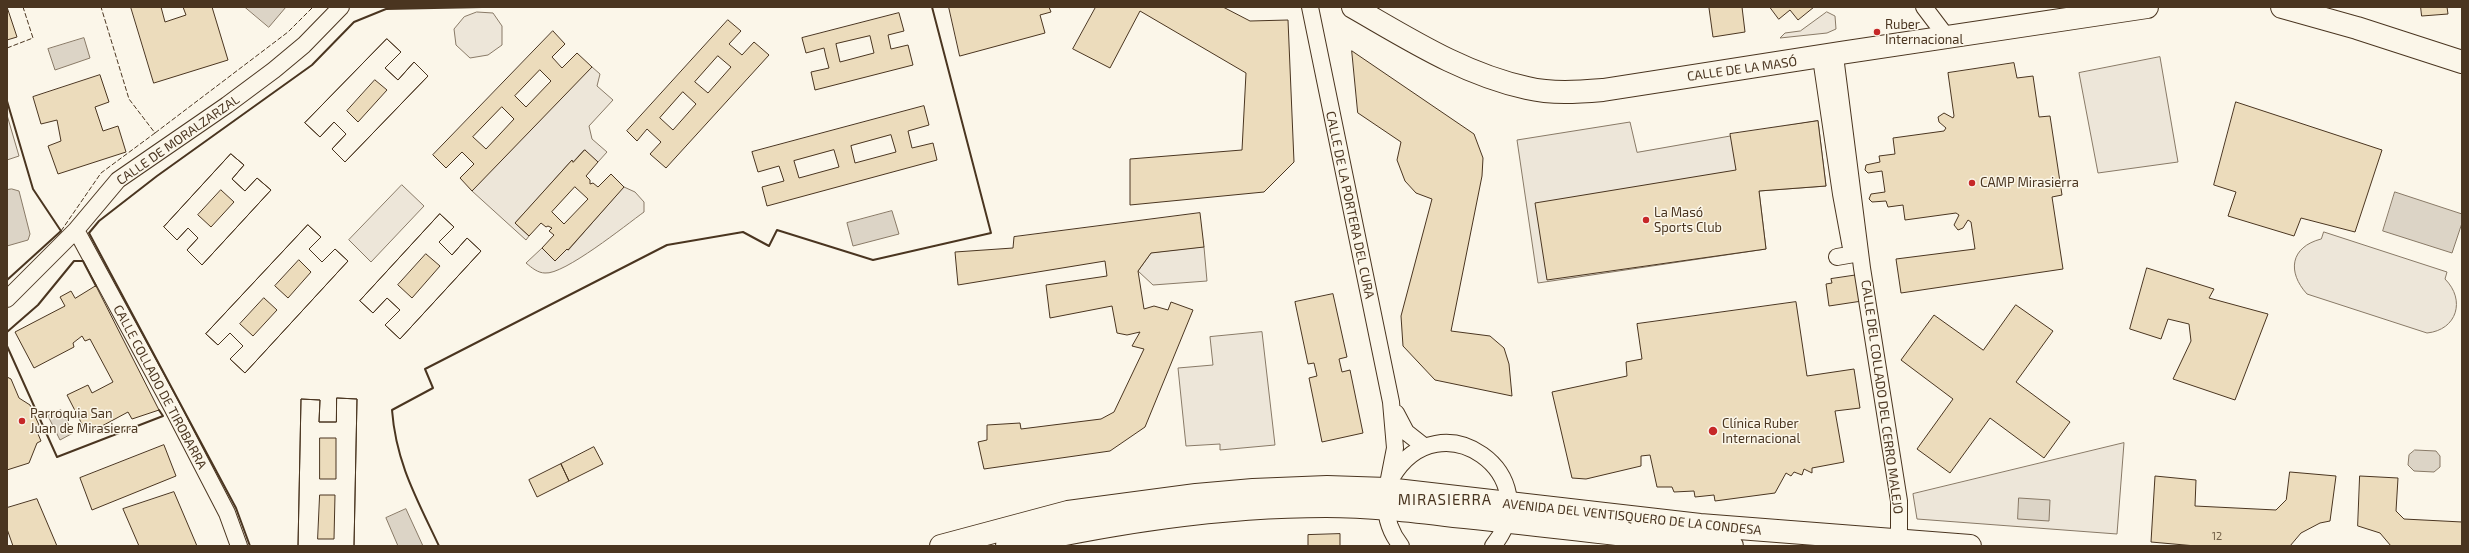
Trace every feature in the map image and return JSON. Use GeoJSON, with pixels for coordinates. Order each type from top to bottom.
{"type":"FeatureCollection","features":[{"type":"Feature","properties":{"kind":"main road","name":"CALLE DE LA MASÓ"},"geometry":{"type":"LineString","coordinates":[[1353,7],[1437,55],[1478,74],[1528,88],[1571,92],[1603,90],[1828,57],[1946,36],[2147,7]]}},
{"type":"Feature","properties":{"kind":"main road"},"geometry":{"type":"LineString","coordinates":[[2282,7],[2357,28],[2462,62]]}},
{"type":"Feature","properties":{"kind":"main road"},"geometry":{"type":"LineString","coordinates":[[2328,7],[2357,28]]}},
{"type":"Feature","properties":{"kind":"main road","name":"AVENIDA DEL VENTISQUERO DE LA CONDESA"},"geometry":{"type":"LineString","coordinates":[[941,546],[1068,512],[1150,500],[1253,490],[1327,487],[1386,499],[1508,512],[1693,538],[1732,546]]}},
{"type":"Feature","properties":{"kind":"main road","name":"AVENIDA DEL VENTISQUERO DE LA CONDESA"},"geometry":{"type":"LineString","coordinates":[[1007,546],[1097,527],[1197,513],[1328,506],[1386,499]]}},
{"type":"Feature","properties":{"kind":"main road","name":"AVENIDA DEL VENTISQUERO DE LA CONDESA"},"geometry":{"type":"LineString","coordinates":[[1693,538],[1970,546]]}},
{"type":"Feature","properties":{"kind":"street","name":"CALLE DE MORALZARZAL"},"geometry":{"type":"LineString","coordinates":[[7,299],[76,230],[118,180],[228,106],[304,45],[342,7]]}},
{"type":"Feature","properties":{"kind":"street","name":"CALLE DE LA PORTERA DEL CURA"},"geometry":{"type":"LineString","coordinates":[[1310,7],[1391,402],[1395,448],[1386,499]]}},
{"type":"Feature","properties":{"kind":"street"},"geometry":{"type":"LineString","coordinates":[[1924,7],[1946,36]]}},
{"type":"Feature","properties":{"kind":"street","name":"CALLE DEL COLLADO DEL CERRO MALEJO"},"geometry":{"type":"LineString","coordinates":[[1828,57],[1856,253],[1899,500],[1899,544]]}},
{"type":"Feature","properties":{"kind":"street","name":"CALLE COLLADO DE TIROBARRA"},"geometry":{"type":"LineString","coordinates":[[76,230],[172,407],[227,513],[239,546]]}},
{"type":"Feature","properties":{"kind":"street"},"geometry":{"type":"LineString","coordinates":[[1837,257],[1856,253]]}},
{"type":"Feature","properties":{"kind":"street","name":"CALLE DE LA PORTERA DEL CURA"},"geometry":{"type":"LineString","coordinates":[[1391,402],[1406,432],[1425,447]]}},
{"type":"Feature","properties":{"kind":"street"},"geometry":{"type":"LineString","coordinates":[[1401,546],[1390,528],[1386,499],[1391,478],[1405,459],[1425,447],[1440,443],[1454,443],[1469,447],[1482,454],[1493,463],[1502,476],[1507,489],[1508,512],[1493,546]]}},
{"type":"Feature","properties":{"kind":"shaded area"},"geometry":{"type":"Polygon","coordinates":[[[245,7],[286,7],[269,27],[245,7]]]}},
{"type":"Feature","properties":{"kind":"shaded area"},"geometry":{"type":"Polygon","coordinates":[[[477,12],[493,13],[502,26],[502,45],[488,55],[470,58],[456,45],[454,29],[464,17],[477,12]]]}},
{"type":"Feature","properties":{"kind":"shaded area"},"geometry":{"type":"Polygon","coordinates":[[[1827,12],[1835,16],[1836,29],[1827,33],[1780,38],[1785,33],[1800,31],[1827,12]]]}},
{"type":"Feature","properties":{"kind":"shaded area"},"geometry":{"type":"Polygon","coordinates":[[[84,38],[90,58],[55,70],[48,49],[84,38]]]}},
{"type":"Feature","properties":{"kind":"shaded area"},"geometry":{"type":"Polygon","coordinates":[[[2160,57],[2178,162],[2098,173],[2079,73],[2160,57]]]}},
{"type":"Feature","properties":{"kind":"shaded area"},"geometry":{"type":"Polygon","coordinates":[[[592,67],[600,74],[597,86],[613,100],[589,126],[592,139],[607,152],[598,162],[584,150],[573,162],[571,161],[515,223],[529,236],[526,240],[472,191],[592,67]]]}},
{"type":"Feature","properties":{"kind":"shaded area"},"geometry":{"type":"Polygon","coordinates":[[[7,115],[19,156],[7,160],[7,115]]]}},
{"type":"Feature","properties":{"kind":"shaded area","name":"La Masó Sports Club"},"geometry":{"type":"Polygon","coordinates":[[[1818,121],[1826,186],[1759,191],[1766,249],[1538,283],[1517,140],[1630,122],[1637,152],[1818,121]]]}},
{"type":"Feature","properties":{"kind":"shaded area"},"geometry":{"type":"Polygon","coordinates":[[[402,185],[424,206],[371,262],[349,240],[402,185]]]}},
{"type":"Feature","properties":{"kind":"shaded area"},"geometry":{"type":"Polygon","coordinates":[[[624,187],[635,192],[644,202],[644,212],[610,238],[566,266],[545,273],[540,272],[526,263],[542,248],[555,261],[567,249],[568,250],[624,187]]]}},
{"type":"Feature","properties":{"kind":"shaded area"},"geometry":{"type":"Polygon","coordinates":[[[12,189],[19,191],[30,234],[28,240],[7,246],[7,190],[12,189]]]}},
{"type":"Feature","properties":{"kind":"shaded area"},"geometry":{"type":"Polygon","coordinates":[[[2395,192],[2462,214],[2462,223],[2452,253],[2383,231],[2395,192]]]}},
{"type":"Feature","properties":{"kind":"shaded area"},"geometry":{"type":"Polygon","coordinates":[[[892,211],[899,234],[853,246],[847,223],[892,211]]]}},
{"type":"Feature","properties":{"kind":"shaded area"},"geometry":{"type":"Polygon","coordinates":[[[2324,232],[2447,272],[2445,279],[2455,296],[2456,305],[2455,313],[2451,320],[2437,331],[2427,333],[2307,294],[2296,277],[2294,269],[2295,261],[2303,248],[2321,239],[2324,232]]]}},
{"type":"Feature","properties":{"kind":"shaded area"},"geometry":{"type":"Polygon","coordinates":[[[1204,247],[1207,281],[1153,285],[1138,271],[1151,253],[1204,247]]]}},
{"type":"Feature","properties":{"kind":"shaded area"},"geometry":{"type":"Polygon","coordinates":[[[1262,332],[1275,445],[1220,450],[1220,444],[1186,446],[1178,368],[1213,365],[1210,337],[1262,332]]]}},
{"type":"Feature","properties":{"kind":"shaded area"},"geometry":{"type":"Polygon","coordinates":[[[61,410],[73,433],[60,440],[48,416],[61,410]]]}},
{"type":"Feature","properties":{"kind":"shaded area"},"geometry":{"type":"Polygon","coordinates":[[[2124,443],[2117,534],[1917,519],[1913,494],[2124,443]]]}},
{"type":"Feature","properties":{"kind":"shaded area"},"geometry":{"type":"Polygon","coordinates":[[[2415,450],[2436,451],[2440,456],[2440,467],[2434,472],[2414,471],[2408,465],[2409,455],[2415,450]]]}},
{"type":"Feature","properties":{"kind":"shaded area"},"geometry":{"type":"Polygon","coordinates":[[[2019,498],[2050,500],[2049,521],[2018,519],[2019,498]]]}},
{"type":"Feature","properties":{"kind":"shaded area"},"geometry":{"type":"Polygon","coordinates":[[[406,509],[423,546],[398,546],[386,518],[406,509]]]}},
{"type":"Feature","properties":{"kind":"building"},"geometry":{"type":"Polygon","coordinates":[[[7,7],[17,37],[7,40],[7,7]]]}},
{"type":"Feature","properties":{"kind":"building"},"geometry":{"type":"Polygon","coordinates":[[[131,7],[161,7],[165,22],[186,15],[183,7],[212,7],[228,60],[154,83],[131,7]]]}},
{"type":"Feature","properties":{"kind":"building"},"geometry":{"type":"Polygon","coordinates":[[[949,7],[1049,7],[1051,12],[1040,15],[1045,33],[960,56],[949,7]]]}},
{"type":"Feature","properties":{"kind":"building"},"geometry":{"type":"Polygon","coordinates":[[[1096,7],[1223,7],[1250,21],[1288,20],[1294,162],[1264,192],[1130,205],[1130,159],[1242,150],[1246,73],[1140,11],[1110,68],[1073,49],[1096,7]]]}},
{"type":"Feature","properties":{"kind":"building"},"geometry":{"type":"Polygon","coordinates":[[[1742,7],[1745,32],[1713,37],[1709,8],[1742,7]]]}},
{"type":"Feature","properties":{"kind":"building"},"geometry":{"type":"Polygon","coordinates":[[[1770,7],[1814,7],[1798,20],[1790,10],[1779,19],[1770,7]]]}},
{"type":"Feature","properties":{"kind":"building"},"geometry":{"type":"Polygon","coordinates":[[[2421,7],[2447,7],[2448,14],[2422,16],[2421,7]]]}},
{"type":"Feature","properties":{"kind":"building"},"geometry":{"type":"Polygon","coordinates":[[[899,13],[904,31],[888,35],[891,49],[908,45],[913,65],[815,90],[811,72],[829,68],[824,48],[806,53],[802,38],[899,13]],[[870,36],[836,44],[840,62],[874,53],[870,36]]]}},
{"type":"Feature","properties":{"kind":"building"},"geometry":{"type":"Polygon","coordinates":[[[728,20],[741,31],[729,44],[742,55],[754,42],[769,55],[666,168],[650,154],[661,142],[647,129],[637,141],[627,131],[728,20]],[[718,56],[695,82],[708,93],[731,67],[718,56]],[[683,92],[660,118],[673,130],[696,104],[683,92]]]}},
{"type":"Feature","properties":{"kind":"building"},"geometry":{"type":"Polygon","coordinates":[[[553,31],[565,44],[552,57],[562,68],[577,53],[592,67],[472,191],[460,178],[474,164],[462,152],[446,168],[433,155],[553,31]],[[540,70],[515,96],[526,107],[551,81],[540,70]],[[502,107],[473,137],[486,149],[514,119],[502,107]]]}},
{"type":"Feature","properties":{"kind":"building"},"geometry":{"type":"Polygon","coordinates":[[[387,39],[401,52],[385,68],[398,80],[414,62],[428,76],[345,162],[332,149],[346,134],[334,122],[320,137],[305,123],[387,39]],[[375,80],[347,111],[358,122],[387,90],[375,80]]]}},
{"type":"Feature","properties":{"kind":"building"},"geometry":{"type":"Polygon","coordinates":[[[387,39],[401,52],[385,68],[398,80],[414,62],[428,76],[345,162],[332,149],[346,134],[334,122],[320,137],[305,123],[387,39]]]}},
{"type":"Feature","properties":{"kind":"building"},"geometry":{"type":"Polygon","coordinates":[[[1352,51],[1474,134],[1483,158],[1482,176],[1451,331],[1490,336],[1504,348],[1509,364],[1512,396],[1435,380],[1403,346],[1401,316],[1432,199],[1416,193],[1405,181],[1397,160],[1401,142],[1358,113],[1352,51]]]}},
{"type":"Feature","properties":{"kind":"building","name":"CAMP Mirasierra"},"geometry":{"type":"Polygon","coordinates":[[[2014,63],[2017,78],[2033,76],[2039,117],[2050,116],[2062,195],[2052,197],[2063,269],[1901,293],[1896,259],[1975,249],[1971,222],[1968,220],[1963,228],[1958,230],[1954,225],[1959,215],[1956,213],[1905,220],[1903,205],[1888,207],[1886,201],[1872,202],[1869,199],[1871,194],[1885,192],[1882,171],[1868,173],[1865,170],[1866,165],[1880,162],[1879,156],[1895,154],[1893,138],[1944,131],[1946,128],[1939,122],[1938,117],[1944,113],[1953,118],[1954,116],[1948,73],[2014,63]]]}},
{"type":"Feature","properties":{"kind":"building"},"geometry":{"type":"Polygon","coordinates":[[[100,75],[109,102],[95,107],[103,131],[118,126],[126,152],[58,174],[48,146],[61,141],[57,120],[41,124],[33,97],[100,75]]]}},
{"type":"Feature","properties":{"kind":"building"},"geometry":{"type":"Polygon","coordinates":[[[2236,102],[2382,150],[2355,232],[2301,218],[2294,236],[2228,216],[2236,192],[2214,185],[2236,102]]]}},
{"type":"Feature","properties":{"kind":"building"},"geometry":{"type":"Polygon","coordinates":[[[924,106],[929,125],[908,131],[912,148],[933,143],[937,160],[767,206],[762,187],[784,181],[779,166],[758,172],[752,152],[924,106]],[[891,135],[851,146],[855,163],[896,152],[891,135]],[[834,150],[794,161],[799,178],[839,167],[834,150]]]}},
{"type":"Feature","properties":{"kind":"building","name":"La Masó Sports Club"},"geometry":{"type":"Polygon","coordinates":[[[1818,121],[1826,186],[1759,191],[1766,249],[1547,280],[1535,203],[1736,170],[1730,134],[1818,121]]]}},
{"type":"Feature","properties":{"kind":"building"},"geometry":{"type":"Polygon","coordinates":[[[585,150],[598,162],[586,176],[590,180],[590,184],[593,183],[598,187],[611,174],[624,187],[568,250],[567,249],[555,261],[542,248],[554,235],[549,231],[552,228],[548,226],[546,227],[541,223],[529,236],[515,223],[572,160],[573,162],[585,150]],[[575,187],[552,212],[564,224],[588,199],[575,187]]]}},
{"type":"Feature","properties":{"kind":"building"},"geometry":{"type":"Polygon","coordinates":[[[231,154],[244,165],[232,179],[245,191],[257,178],[271,190],[202,265],[187,250],[198,238],[188,228],[177,240],[164,227],[231,154]],[[221,190],[198,215],[211,227],[234,202],[221,190]]]}},
{"type":"Feature","properties":{"kind":"building"},"geometry":{"type":"Polygon","coordinates":[[[231,154],[244,165],[232,179],[245,191],[257,178],[271,190],[202,265],[187,250],[198,238],[188,228],[177,240],[164,227],[231,154]]]}},
{"type":"Feature","properties":{"kind":"building"},"geometry":{"type":"Polygon","coordinates":[[[1200,213],[1204,247],[1151,253],[1138,271],[1144,309],[1154,306],[1168,310],[1171,302],[1193,310],[1145,427],[1110,451],[984,469],[978,442],[987,440],[987,425],[1020,423],[1021,429],[1101,419],[1114,412],[1144,349],[1132,346],[1140,332],[1127,335],[1117,333],[1112,306],[1050,318],[1046,285],[1107,276],[1105,261],[958,285],[955,252],[1013,248],[1014,237],[1200,213]]]}},
{"type":"Feature","properties":{"kind":"building"},"geometry":{"type":"Polygon","coordinates":[[[440,214],[454,227],[439,242],[452,255],[467,238],[481,251],[400,339],[385,325],[400,310],[387,298],[373,313],[360,301],[440,214]],[[426,254],[398,285],[412,298],[440,266],[426,254]]]}},
{"type":"Feature","properties":{"kind":"building"},"geometry":{"type":"Polygon","coordinates":[[[440,214],[454,227],[439,242],[452,255],[467,238],[481,251],[400,339],[385,325],[400,310],[387,298],[373,313],[360,301],[440,214]]]}},
{"type":"Feature","properties":{"kind":"building"},"geometry":{"type":"Polygon","coordinates":[[[308,225],[321,237],[309,249],[322,262],[335,249],[348,261],[245,373],[230,359],[243,346],[230,333],[218,345],[206,334],[308,225]],[[299,260],[275,286],[288,298],[311,272],[299,260]],[[264,298],[240,324],[253,336],[277,310],[264,298]]]}},
{"type":"Feature","properties":{"kind":"building"},"geometry":{"type":"Polygon","coordinates":[[[308,225],[321,237],[309,249],[322,262],[335,249],[348,261],[245,373],[230,359],[243,346],[230,333],[218,345],[206,334],[308,225]]]}},
{"type":"Feature","properties":{"kind":"building"},"geometry":{"type":"Polygon","coordinates":[[[2147,268],[2214,289],[2209,298],[2268,314],[2235,400],[2173,379],[2191,341],[2189,324],[2168,319],[2161,339],[2130,329],[2147,268]]]}},
{"type":"Feature","properties":{"kind":"building"},"geometry":{"type":"Polygon","coordinates":[[[1858,275],[1862,301],[1829,306],[1826,284],[1832,283],[1831,279],[1858,275]]]}},
{"type":"Feature","properties":{"kind":"building"},"geometry":{"type":"Polygon","coordinates":[[[96,286],[159,410],[132,419],[128,412],[87,434],[67,395],[88,385],[92,393],[113,382],[90,339],[85,341],[82,336],[73,343],[74,347],[34,368],[15,332],[65,306],[60,297],[71,291],[75,298],[96,286]]]}},
{"type":"Feature","properties":{"kind":"building"},"geometry":{"type":"Polygon","coordinates":[[[1333,294],[1347,357],[1339,359],[1342,372],[1350,370],[1363,433],[1322,442],[1309,378],[1317,376],[1314,363],[1308,364],[1295,302],[1333,294]]]}},
{"type":"Feature","properties":{"kind":"building"},"geometry":{"type":"Polygon","coordinates":[[[1796,302],[1807,376],[1854,369],[1860,408],[1835,411],[1844,462],[1812,468],[1812,473],[1804,469],[1802,475],[1794,472],[1791,476],[1786,473],[1775,493],[1715,501],[1714,495],[1695,497],[1694,491],[1674,492],[1672,487],[1657,487],[1650,455],[1641,456],[1641,466],[1586,479],[1572,478],[1552,392],[1627,376],[1626,362],[1642,359],[1637,324],[1796,302]]]}},
{"type":"Feature","properties":{"kind":"building"},"geometry":{"type":"Polygon","coordinates":[[[2016,305],[2053,331],[2016,382],[2070,422],[2044,458],[1990,418],[1950,473],[1917,449],[1953,399],[1901,360],[1934,315],[1983,350],[2016,305]]]}},
{"type":"Feature","properties":{"kind":"building","name":"Parroquia San Juan de Mirasierra"},"geometry":{"type":"Polygon","coordinates":[[[7,377],[11,379],[19,398],[30,405],[39,425],[35,427],[41,441],[37,443],[29,463],[7,470],[7,377]]]}},
{"type":"Feature","properties":{"kind":"building"},"geometry":{"type":"Polygon","coordinates":[[[337,398],[357,399],[354,546],[298,546],[301,399],[320,400],[319,422],[336,422],[337,398]],[[320,438],[320,479],[336,479],[336,438],[320,438]],[[320,495],[318,539],[334,539],[335,495],[320,495]]]}},
{"type":"Feature","properties":{"kind":"building"},"geometry":{"type":"Polygon","coordinates":[[[337,398],[357,399],[354,546],[298,546],[301,399],[320,400],[319,422],[336,422],[337,398]]]}},
{"type":"Feature","properties":{"kind":"building"},"geometry":{"type":"Polygon","coordinates":[[[164,445],[176,476],[92,510],[80,478],[164,445]]]}},
{"type":"Feature","properties":{"kind":"building"},"geometry":{"type":"Polygon","coordinates":[[[594,447],[603,464],[569,481],[561,464],[594,447]]]}},
{"type":"Feature","properties":{"kind":"building"},"geometry":{"type":"Polygon","coordinates":[[[561,464],[569,481],[537,497],[529,480],[561,464]]]}},
{"type":"Feature","properties":{"kind":"building"},"geometry":{"type":"Polygon","coordinates":[[[2290,472],[2336,476],[2330,521],[2320,523],[2301,533],[2290,546],[2196,546],[2151,542],[2155,476],[2196,480],[2195,506],[2276,510],[2286,500],[2290,472]]]}},
{"type":"Feature","properties":{"kind":"building"},"geometry":{"type":"Polygon","coordinates":[[[2360,476],[2398,478],[2396,511],[2404,519],[2462,522],[2462,546],[2391,546],[2380,533],[2358,526],[2360,476]]]}},
{"type":"Feature","properties":{"kind":"building"},"geometry":{"type":"Polygon","coordinates":[[[174,492],[197,546],[139,546],[123,509],[174,492]]]}},
{"type":"Feature","properties":{"kind":"building"},"geometry":{"type":"Polygon","coordinates":[[[37,499],[57,546],[13,546],[7,529],[7,508],[37,499]]]}},
{"type":"Feature","properties":{"kind":"building"},"geometry":{"type":"Polygon","coordinates":[[[1340,534],[1340,546],[1308,546],[1308,535],[1340,534]]]}},
{"type":"Feature","properties":{"kind":"fence"},"geometry":{"type":"LineString","coordinates":[[7,48],[33,38],[23,7]]}},
{"type":"Feature","properties":{"kind":"fence"},"geometry":{"type":"LineString","coordinates":[[61,231],[101,173],[155,133],[129,99],[101,7]]}},
{"type":"Feature","properties":{"kind":"fence"},"geometry":{"type":"LineString","coordinates":[[155,133],[288,32],[313,7]]}},
{"type":"Feature","properties":{"kind":"wall"},"geometry":{"type":"LineString","coordinates":[[250,546],[236,508],[89,233],[99,221],[157,176],[312,65],[354,22],[386,9],[482,7]]}},
{"type":"Feature","properties":{"kind":"wall"},"geometry":{"type":"LineString","coordinates":[[439,546],[403,464],[394,429],[392,410],[433,388],[425,369],[667,245],[743,232],[769,246],[777,230],[873,260],[991,233],[932,7]]}},
{"type":"Feature","properties":{"kind":"wall"},"geometry":{"type":"LineString","coordinates":[[7,101],[33,189],[61,231],[7,280]]}},
{"type":"Feature","properties":{"kind":"wall"},"geometry":{"type":"LineString","coordinates":[[7,332],[38,305],[74,261],[83,261],[96,286]]}},
{"type":"Feature","properties":{"kind":"wall"},"geometry":{"type":"LineString","coordinates":[[7,346],[57,457],[163,416],[159,410]]}},
{"type":"Feature","properties":{"kind":"place","name":"Ruber Internacional"},"geometry":{"type":"Point","coordinates":[1877,32]}},
{"type":"Feature","properties":{"kind":"place","name":"CAMP Mirasierra"},"geometry":{"type":"Point","coordinates":[1972,183]}},
{"type":"Feature","properties":{"kind":"place","name":"La Masó Sports Club"},"geometry":{"type":"Point","coordinates":[1646,220]}},
{"type":"Feature","properties":{"kind":"place","name":"Parroquia San Juan de Mirasierra"},"geometry":{"type":"Point","coordinates":[22,421]}},
{"type":"Feature","properties":{"kind":"place","name":"Clínica Ruber Internacional"},"geometry":{"type":"Point","coordinates":[1713,431]}},
{"type":"Feature","properties":{"kind":"district","name":"MIRASIERRA"},"geometry":{"type":"Point","coordinates":[1445,500]}}]}
